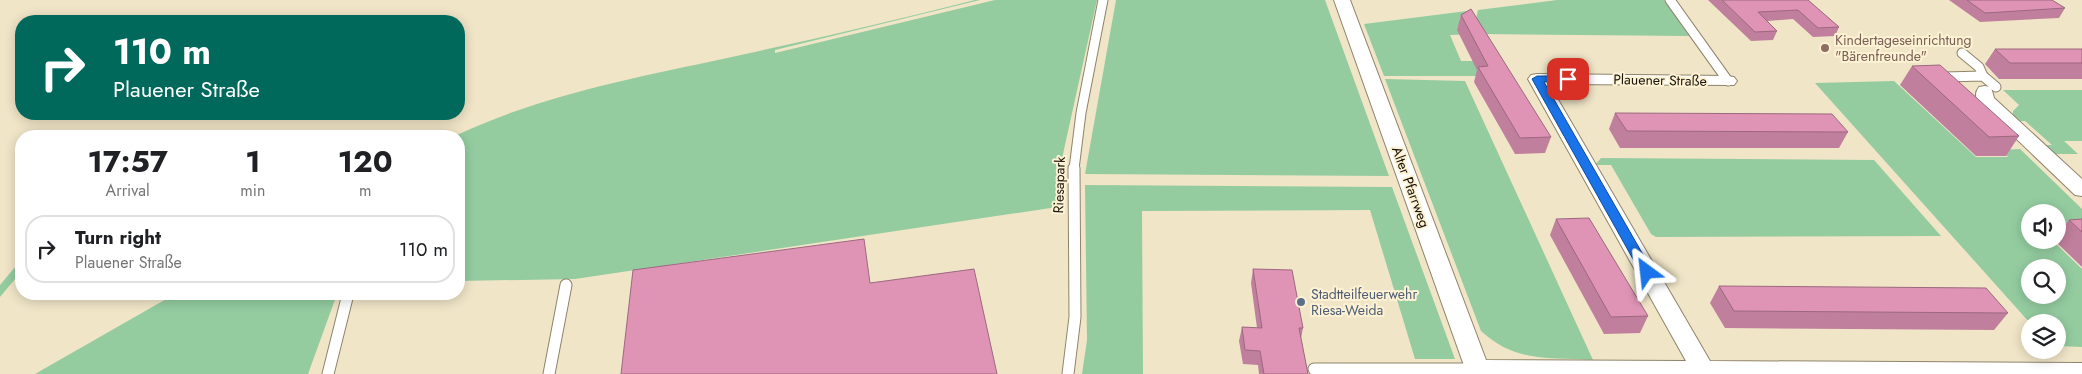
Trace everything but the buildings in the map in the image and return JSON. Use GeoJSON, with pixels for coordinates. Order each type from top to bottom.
{"type":"FeatureCollection","features":[{"type":"Feature","properties":{"kind":"street","name":"Alter Pfarrweg"},"geometry":{"type":"LineString","coordinates":[[1342,0],[1478,372]]}},
{"type":"Feature","properties":{"kind":"street","name":"Plauener Straße"},"geometry":{"type":"LineString","coordinates":[[1703,370],[1537,79],[1728,82]]}},
{"type":"Feature","properties":{"kind":"street"},"geometry":{"type":"LineString","coordinates":[[1988,84],[1985,99],[2082,190]]}},
{"type":"Feature","properties":{"kind":"street"},"geometry":{"type":"LineString","coordinates":[[1478,372],[1703,370],[2082,372]]}},
{"type":"Feature","properties":{"kind":"lane","name":"Riesapark"},"geometry":{"type":"LineString","coordinates":[[1068,374],[1075,317],[1074,163],[1081,113],[1103,0]]}},
{"type":"Feature","properties":{"kind":"lane"},"geometry":{"type":"LineString","coordinates":[[1670,0],[1728,82]]}},
{"type":"Feature","properties":{"kind":"lane"},"geometry":{"type":"LineString","coordinates":[[1962,53],[1979,67],[1988,84]]}},
{"type":"Feature","properties":{"kind":"lane"},"geometry":{"type":"LineString","coordinates":[[1945,77],[1988,84]]}},
{"type":"Feature","properties":{"kind":"lane"},"geometry":{"type":"LineString","coordinates":[[549,374],[566,286]]}},
{"type":"Feature","properties":{"kind":"lane"},"geometry":{"type":"LineString","coordinates":[[328,374],[347,300]]}},
{"type":"Feature","properties":{"kind":"lane"},"geometry":{"type":"LineString","coordinates":[[1314,369],[1478,372]]}},
{"type":"Feature","properties":{"kind":"green space"},"geometry":{"type":"Polygon","coordinates":[[[980,0],[775,50],[775,53],[995,0],[1097,0],[1063,154],[1064,206],[575,279],[465,281],[465,132],[521,109],[589,89],[980,0]]]}},
{"type":"Feature","properties":{"kind":"green space"},"geometry":{"type":"Polygon","coordinates":[[[1116,0],[1325,0],[1389,176],[1085,174],[1116,0]]]}},
{"type":"Feature","properties":{"kind":"green space"},"geometry":{"type":"Polygon","coordinates":[[[1557,0],[1664,0],[1689,36],[1483,34],[1476,19],[1478,10],[1557,0]]]}},
{"type":"Feature","properties":{"kind":"green space"},"geometry":{"type":"Polygon","coordinates":[[[1467,11],[1479,34],[1450,35],[1461,61],[1479,61],[1486,76],[1384,76],[1364,24],[1467,11]]]}},
{"type":"Feature","properties":{"kind":"green space"},"geometry":{"type":"Polygon","coordinates":[[[1385,79],[1465,81],[1593,360],[1547,358],[1520,353],[1507,349],[1481,331],[1385,79]]]}},
{"type":"Feature","properties":{"kind":"green space"},"geometry":{"type":"Polygon","coordinates":[[[1894,81],[1976,157],[2008,157],[2001,150],[2020,149],[2082,209],[2082,237],[2066,237],[2066,204],[2021,204],[2021,249],[2061,249],[2082,269],[2082,347],[2066,346],[2066,314],[2022,314],[1815,83],[1894,81]]]}},
{"type":"Feature","properties":{"kind":"green space"},"geometry":{"type":"Polygon","coordinates":[[[2003,90],[2082,90],[2082,141],[2064,141],[2078,154],[2054,154],[2039,145],[2052,145],[2025,121],[2012,121],[2013,111],[2019,105],[2003,90]]]}},
{"type":"Feature","properties":{"kind":"green space"},"geometry":{"type":"Polygon","coordinates":[[[1601,158],[1874,160],[1941,236],[1656,237],[1651,234],[1611,165],[1595,165],[1601,158]]]}},
{"type":"Feature","properties":{"kind":"green space"},"geometry":{"type":"Polygon","coordinates":[[[1085,185],[1392,187],[1455,359],[1415,359],[1370,210],[1142,211],[1143,374],[1082,374],[1087,340],[1085,185]]]}},
{"type":"Feature","properties":{"kind":"green space"},"geometry":{"type":"Polygon","coordinates":[[[15,267],[15,279],[0,297],[0,285],[15,267]]]}},
{"type":"Feature","properties":{"kind":"green space"},"geometry":{"type":"Polygon","coordinates":[[[164,300],[335,300],[308,374],[35,374],[164,300]]]}},
{"type":"Feature","properties":{"kind":"place","name":"Kindertageseinrichtung \"Bärenfreunde\""},"geometry":{"type":"Point","coordinates":[1825,48]}},
{"type":"Feature","properties":{"kind":"place","name":"Stadtteilfeuerwehr Riesa-Weida"},"geometry":{"type":"Point","coordinates":[1301,302]}},
{"type":"Feature","properties":{"kind":"route"},"geometry":{"type":"LineString","coordinates":[[1568,79],[1537,79],[1647,272]]}}]}
